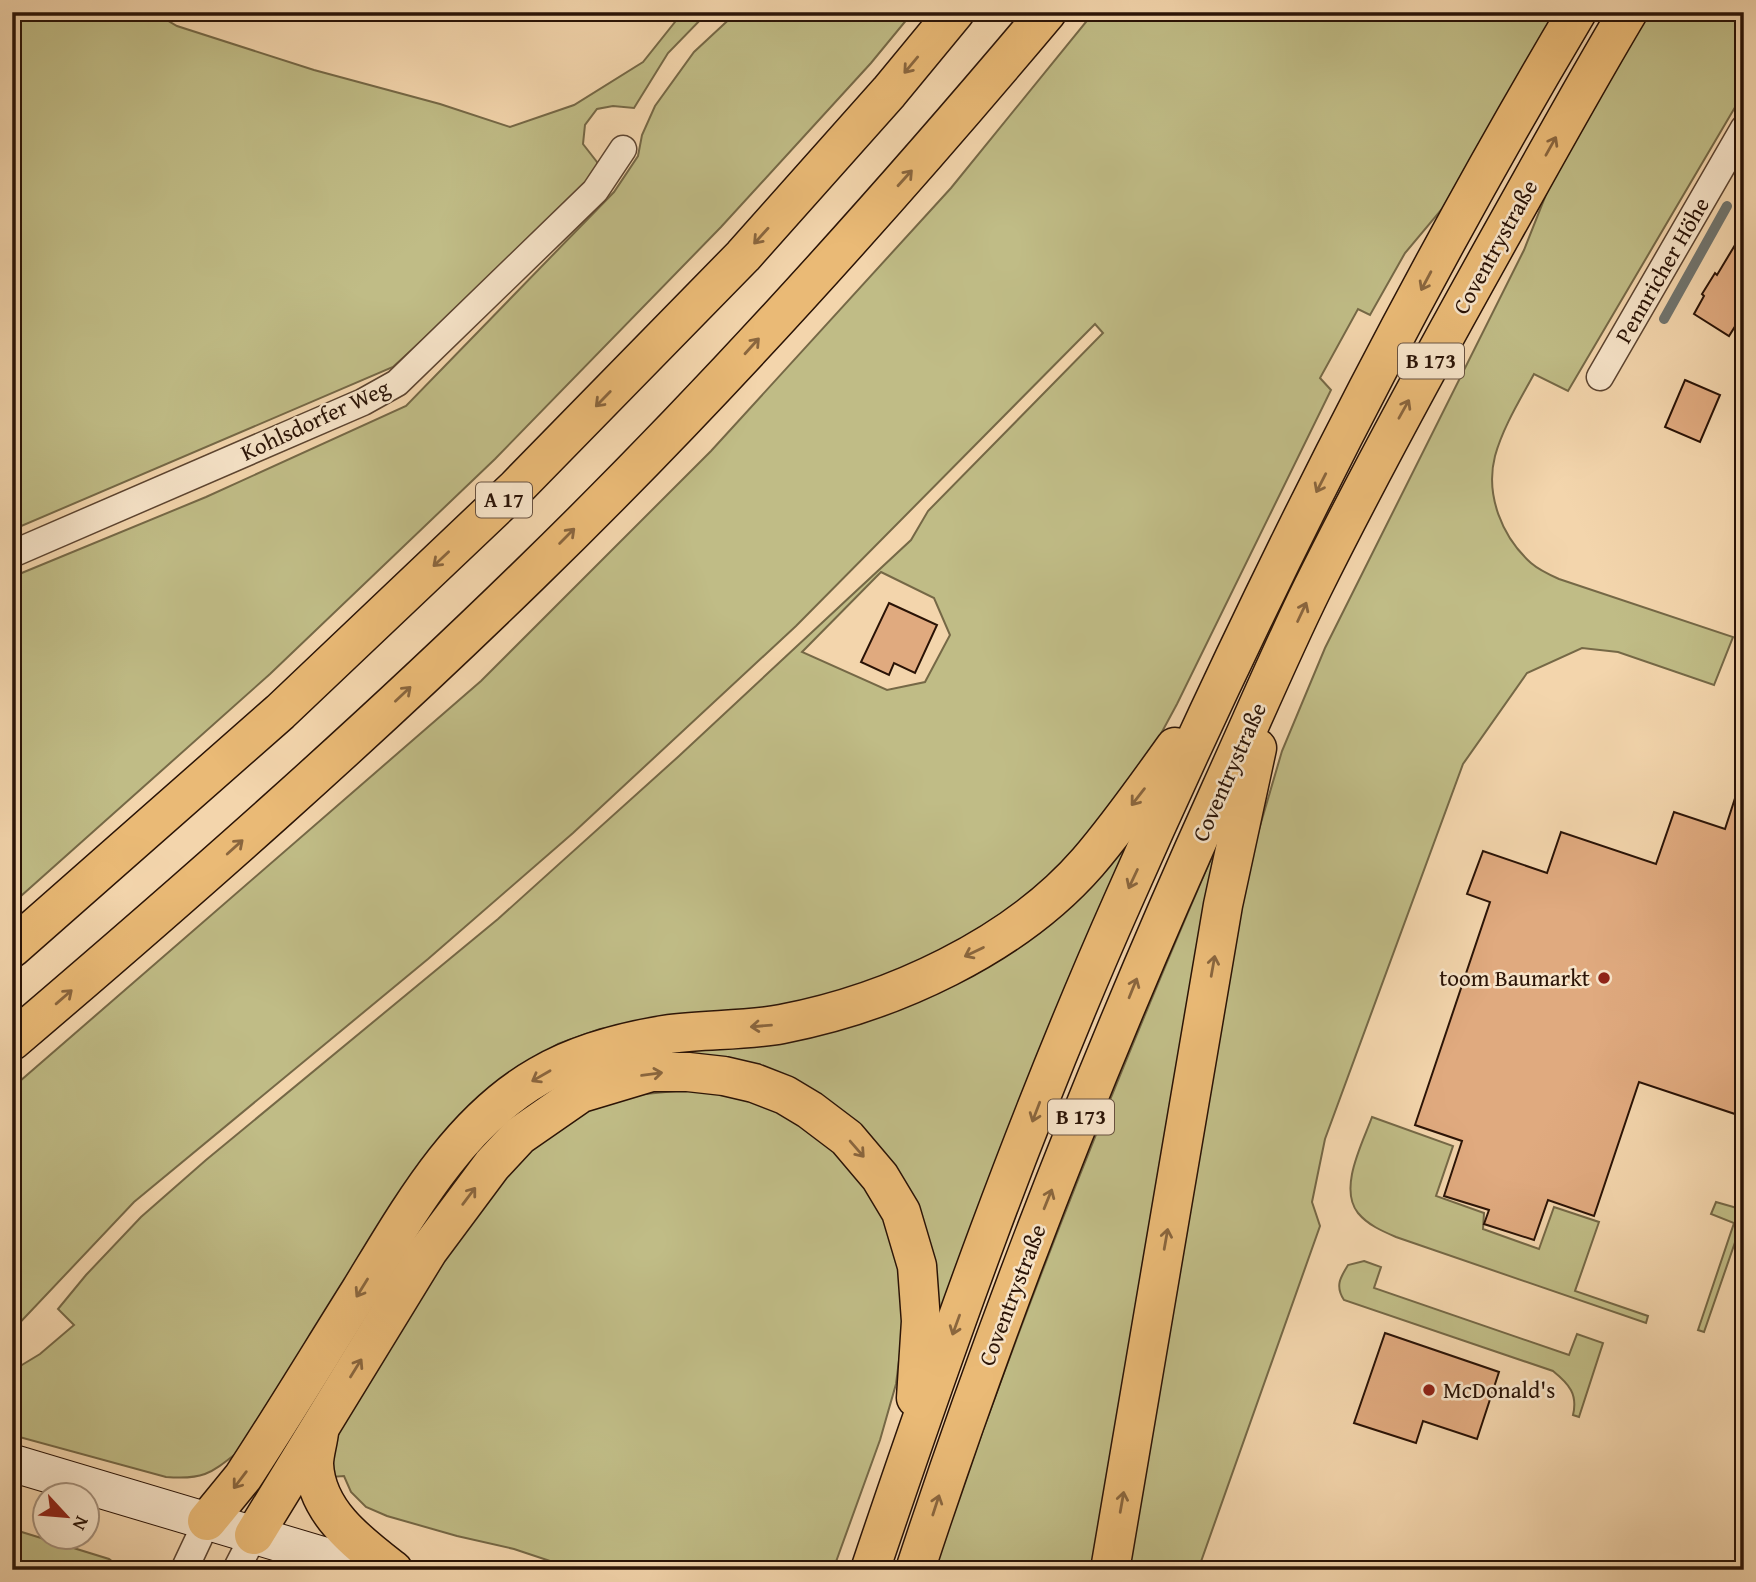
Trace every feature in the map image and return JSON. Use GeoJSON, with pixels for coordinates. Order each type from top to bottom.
{"type":"FeatureCollection","features":[{"type":"Feature","properties":{"kind":"highway","name":"A 17"},"geometry":{"type":"LineString","coordinates":[[12,948],[280,712],[516,488],[743,256],[955,12]]}},
{"type":"Feature","properties":{"kind":"highway"},"geometry":{"type":"LineString","coordinates":[[12,1041],[176,901],[530,574],[706,396],[926,155],[1047,12]]}},
{"type":"Feature","properties":{"kind":"highway","name":"B 173"},"geometry":{"type":"LineString","coordinates":[[870,1570],[990,1228],[1122,904],[1223,684],[1361,402],[1458,221],[1577,12]]}},
{"type":"Feature","properties":{"kind":"highway","name":"Coventrystraße"},"geometry":{"type":"LineString","coordinates":[[915,1570],[957,1441],[1079,1121],[1160,923],[1311,590],[1399,418],[1628,12]]}},
{"type":"Feature","properties":{"kind":"highway"},"geometry":{"type":"LineString","coordinates":[[1110,1570],[1223,905],[1273,674]]}},
{"type":"Feature","properties":{"kind":"highway"},"geometry":{"type":"LineString","coordinates":[[206,1521],[243,1477],[433,1178],[490,1112],[537,1076],[607,1047],[670,1034],[781,1024],[836,1011],[871,1001],[990,944],[1056,894],[1088,862],[1223,684]]}},
{"type":"Feature","properties":{"kind":"highway"},"geometry":{"type":"LineString","coordinates":[[254,1535],[428,1251],[492,1165],[519,1136],[581,1093],[651,1072],[724,1076],[754,1083],[785,1095],[847,1138],[880,1177],[901,1212],[917,1266],[921,1321],[913,1442]]}},
{"type":"Feature","properties":{"kind":"highway"},"geometry":{"type":"LineString","coordinates":[[320,1426],[314,1464],[324,1503],[339,1522],[393,1570]]}},
{"type":"Feature","properties":{"kind":"street","name":"Pennricher Höhe"},"geometry":{"type":"LineString","coordinates":[[1601,377],[1744,128]]}},
{"type":"Feature","properties":{"kind":"street","name":"Kohlsdorfer Weg"},"geometry":{"type":"LineString","coordinates":[[12,554],[363,402],[397,383],[595,191],[623,149]]}},
{"type":"Feature","properties":{"kind":"street"},"geometry":{"type":"LineString","coordinates":[[12,1462],[371,1570]]}},
{"type":"Feature","properties":{"kind":"street"},"geometry":{"type":"LineString","coordinates":[[184,1570],[206,1521]]}},
{"type":"Feature","properties":{"kind":"street"},"geometry":{"type":"LineString","coordinates":[[236,1570],[254,1535]]}},
{"type":"Feature","properties":{"kind":"shaded area"},"geometry":{"type":"Polygon","coordinates":[[[12,12],[153,12],[177,26],[314,70],[440,104],[510,127],[574,105],[643,62],[683,12],[708,12],[668,53],[634,108],[613,106],[597,109],[585,125],[583,144],[597,162],[597,180],[393,367],[12,530],[12,12]]]}},
{"type":"Feature","properties":{"kind":"shaded area"},"geometry":{"type":"Polygon","coordinates":[[[737,12],[913,12],[871,63],[721,227],[495,459],[270,674],[12,904],[12,577],[206,497],[406,406],[614,192],[638,156],[642,135],[655,106],[694,52],[737,12]]]}},
{"type":"Feature","properties":{"kind":"shaded area"},"geometry":{"type":"Polygon","coordinates":[[[1094,12],[1555,12],[1447,203],[1405,253],[1370,315],[1358,309],[1320,378],[1331,390],[1177,704],[1136,780],[1046,888],[921,967],[774,1012],[668,1019],[600,1029],[558,1044],[527,1065],[238,1452],[213,1470],[198,1476],[166,1477],[12,1435],[12,1371],[40,1354],[74,1325],[58,1309],[141,1217],[206,1160],[498,919],[679,756],[911,540],[928,511],[1103,333],[1095,324],[796,626],[573,833],[428,959],[134,1202],[12,1331],[12,1088],[481,681],[711,451],[951,188],[1094,12]],[[881,572],[802,652],[887,690],[925,682],[950,635],[934,598],[881,572]]]}},
{"type":"Feature","properties":{"kind":"shaded area"},"geometry":{"type":"Polygon","coordinates":[[[1648,12],[1744,12],[1744,92],[1568,391],[1534,374],[1498,445],[1492,471],[1492,486],[1504,528],[1521,553],[1537,568],[1559,579],[1733,637],[1714,685],[1618,652],[1582,648],[1527,673],[1463,764],[1325,1139],[1312,1202],[1320,1226],[1198,1570],[1125,1570],[1243,884],[1282,751],[1325,648],[1524,250],[1555,172],[1648,12]]]}},
{"type":"Feature","properties":{"kind":"shaded area"},"geometry":{"type":"Polygon","coordinates":[[[1237,798],[1094,1570],[934,1570],[1040,1277],[1156,989],[1237,798]]]}},
{"type":"Feature","properties":{"kind":"shaded area"},"geometry":{"type":"Polygon","coordinates":[[[1125,837],[1132,842],[939,1323],[925,1260],[792,1087],[576,1085],[282,1464],[274,1459],[453,1176],[505,1120],[607,1059],[862,1017],[1125,837]]]}},
{"type":"Feature","properties":{"kind":"shaded area"},"geometry":{"type":"Polygon","coordinates":[[[686,1090],[718,1091],[776,1109],[838,1151],[885,1216],[898,1261],[903,1299],[902,1337],[896,1384],[880,1440],[833,1570],[577,1570],[514,1549],[387,1516],[366,1507],[351,1492],[344,1476],[331,1477],[337,1425],[502,1173],[586,1109],[625,1096],[686,1090]]]}},
{"type":"Feature","properties":{"kind":"shaded area"},"geometry":{"type":"Polygon","coordinates":[[[1372,1117],[1453,1146],[1436,1196],[1484,1213],[1483,1229],[1539,1249],[1554,1207],[1599,1222],[1575,1291],[1648,1316],[1646,1323],[1396,1237],[1366,1221],[1352,1203],[1350,1191],[1354,1165],[1372,1117]]]}},
{"type":"Feature","properties":{"kind":"shaded area"},"geometry":{"type":"Polygon","coordinates":[[[1716,1202],[1744,1210],[1744,1226],[1741,1225],[1704,1332],[1698,1330],[1734,1223],[1711,1214],[1716,1202]]]}},
{"type":"Feature","properties":{"kind":"shaded area"},"geometry":{"type":"Polygon","coordinates":[[[1364,1261],[1381,1267],[1374,1288],[1569,1355],[1577,1334],[1603,1343],[1579,1417],[1573,1415],[1574,1401],[1571,1390],[1553,1371],[1344,1300],[1339,1286],[1343,1274],[1348,1265],[1364,1261]]]}},
{"type":"Feature","properties":{"kind":"shaded area"},"geometry":{"type":"Polygon","coordinates":[[[12,1529],[32,1535],[32,1550],[80,1550],[109,1559],[123,1570],[12,1570],[12,1529]]]}},
{"type":"Feature","properties":{"kind":"building"},"geometry":{"type":"Polygon","coordinates":[[[1744,230],[1744,312],[1729,336],[1694,314],[1704,296],[1702,294],[1715,273],[1717,275],[1744,230]]]}},
{"type":"Feature","properties":{"kind":"building"},"geometry":{"type":"Polygon","coordinates":[[[1685,380],[1720,395],[1700,442],[1665,427],[1685,380]]]}},
{"type":"Feature","properties":{"kind":"building"},"geometry":{"type":"Polygon","coordinates":[[[889,603],[937,625],[915,673],[894,663],[889,675],[861,662],[889,603]]]}},
{"type":"Feature","properties":{"kind":"building","name":"toom Baumarkt"},"geometry":{"type":"Polygon","coordinates":[[[1739,786],[1744,787],[1744,1117],[1639,1082],[1594,1216],[1548,1200],[1534,1240],[1484,1224],[1489,1210],[1444,1196],[1462,1141],[1415,1125],[1490,902],[1467,894],[1483,851],[1547,873],[1561,832],[1656,864],[1674,812],[1725,829],[1739,786]]]}},
{"type":"Feature","properties":{"kind":"building","name":"McDonald's"},"geometry":{"type":"Polygon","coordinates":[[[1385,1333],[1499,1372],[1477,1439],[1423,1421],[1416,1443],[1354,1423],[1385,1333]]]}},
{"type":"Feature","properties":{"kind":"waterway"},"geometry":{"type":"LineString","coordinates":[[1664,319],[1727,206]]}},
{"type":"Feature","properties":{"kind":"place","name":"toom Baumarkt"},"geometry":{"type":"Point","coordinates":[1604,978]}},
{"type":"Feature","properties":{"kind":"place","name":"McDonald's"},"geometry":{"type":"Point","coordinates":[1429,1390]}}]}
